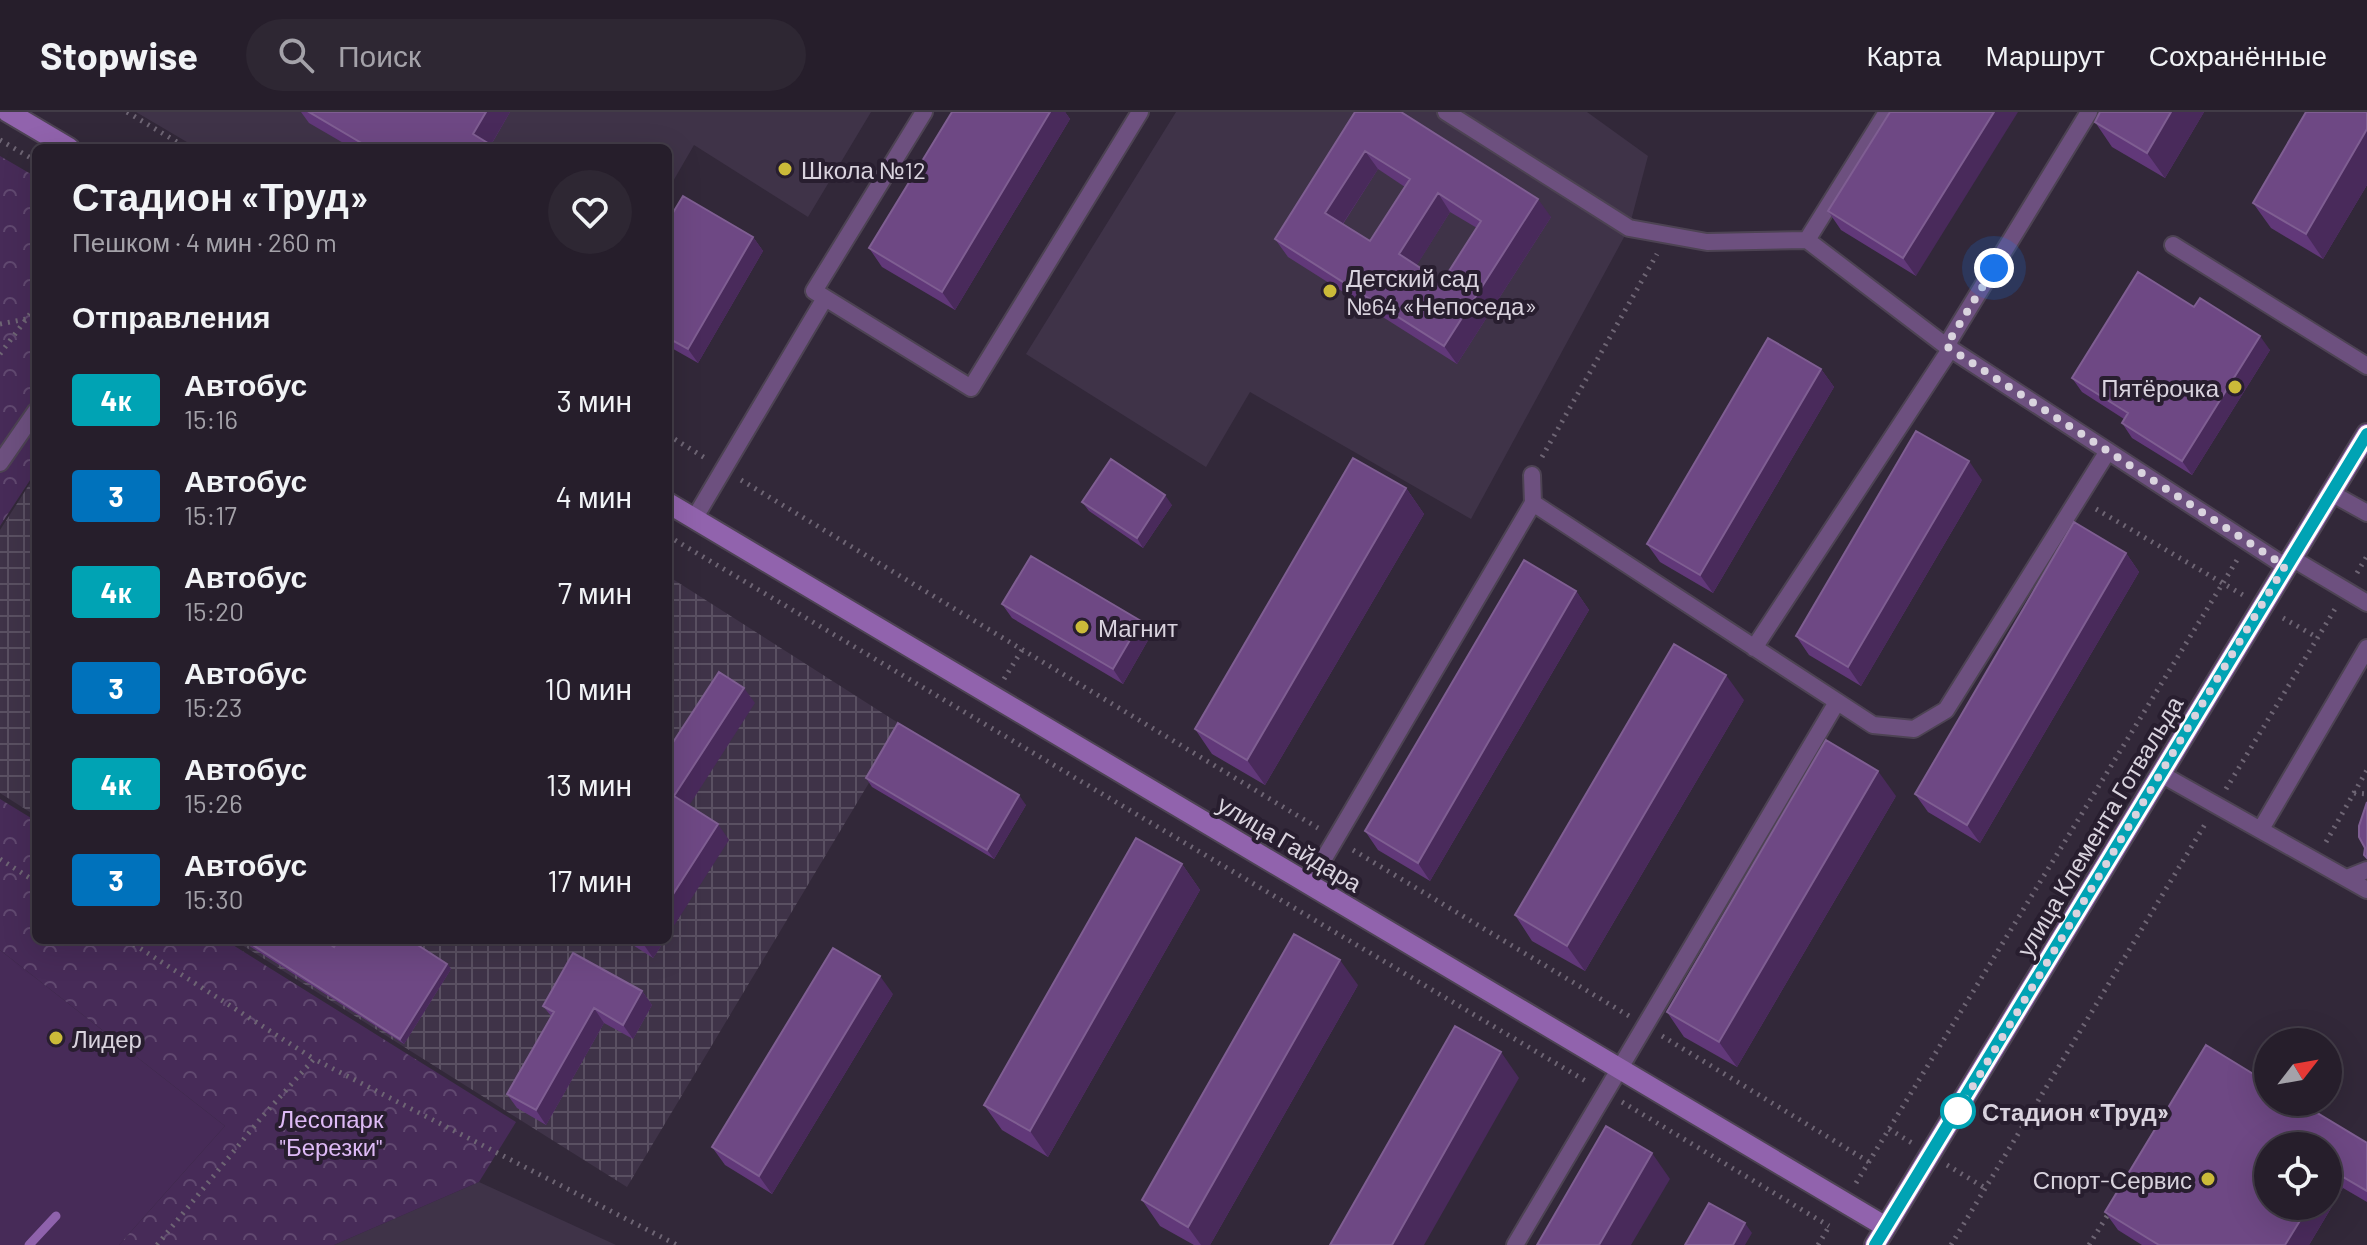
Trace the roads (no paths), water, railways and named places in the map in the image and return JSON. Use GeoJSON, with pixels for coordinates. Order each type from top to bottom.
{"type":"FeatureCollection","features":[{"type":"Feature","properties":{"kind":"street"},"geometry":{"type":"LineString","coordinates":[[8,112],[62,144]]}},
{"type":"Feature","properties":{"kind":"street","name":"улица Клемента Готвальда"},"geometry":{"type":"LineString","coordinates":[[1880,1236],[2367,434]]}},
{"type":"Feature","properties":{"kind":"street","name":"улица Гайдара"},"geometry":{"type":"LineString","coordinates":[[672,505],[1844,1202],[1880,1236]]}},
{"type":"Feature","properties":{"kind":"lane"},"geometry":{"type":"LineString","coordinates":[[924,112],[814,291],[971,388],[1140,112]]}},
{"type":"Feature","properties":{"kind":"lane"},"geometry":{"type":"LineString","coordinates":[[1446,112],[1629,228],[1707,242],[1807,240],[1948,347],[2248,542],[2367,603]]}},
{"type":"Feature","properties":{"kind":"lane"},"geometry":{"type":"LineString","coordinates":[[1807,240],[1887,112]]}},
{"type":"Feature","properties":{"kind":"lane"},"geometry":{"type":"LineString","coordinates":[[1754,648],[1948,347],[2089,112]]}},
{"type":"Feature","properties":{"kind":"lane"},"geometry":{"type":"LineString","coordinates":[[2173,245],[2367,366]]}},
{"type":"Feature","properties":{"kind":"lane"},"geometry":{"type":"LineString","coordinates":[[694,519],[825,298]]}},
{"type":"Feature","properties":{"kind":"lane"},"geometry":{"type":"LineString","coordinates":[[0,463],[32,417]]}},
{"type":"Feature","properties":{"kind":"lane"},"geometry":{"type":"LineString","coordinates":[[1533,503],[1873,725],[1914,729],[1946,710],[2108,451]]}},
{"type":"Feature","properties":{"kind":"lane"},"geometry":{"type":"LineString","coordinates":[[1309,884],[1533,503],[1532,475]]}},
{"type":"Feature","properties":{"kind":"lane"},"geometry":{"type":"LineString","coordinates":[[2331,493],[2367,513]]}},
{"type":"Feature","properties":{"kind":"lane"},"geometry":{"type":"LineString","coordinates":[[2261,829],[2367,648]]}},
{"type":"Feature","properties":{"kind":"lane"},"geometry":{"type":"LineString","coordinates":[[1515,1245],[1837,702]]}},
{"type":"Feature","properties":{"kind":"lane"},"geometry":{"type":"LineString","coordinates":[[2161,774],[2367,890]]}},
{"type":"Feature","properties":{"kind":"lane"},"geometry":{"type":"LineString","coordinates":[[2347,878],[2367,870]]}},
{"type":"Feature","properties":{"kind":"waterway"},"geometry":{"type":"LineString","coordinates":[[29,1245],[56,1216]]}},
{"type":"Feature","properties":{"kind":"place","name":"Школа №12"},"geometry":{"type":"Point","coordinates":[785,169]}},
{"type":"Feature","properties":{"kind":"place","name":"Детский сад №64 «Непоседа»"},"geometry":{"type":"Point","coordinates":[1330,291]}},
{"type":"Feature","properties":{"kind":"place","name":"Пятёрочка"},"geometry":{"type":"Point","coordinates":[2235,387]}},
{"type":"Feature","properties":{"kind":"place","name":"Магнит"},"geometry":{"type":"Point","coordinates":[1082,627]}},
{"type":"Feature","properties":{"kind":"place","name":"Лидер"},"geometry":{"type":"Point","coordinates":[56,1038]}},
{"type":"Feature","properties":{"kind":"place","name":"Стадион «Труд»"},"geometry":{"type":"Point","coordinates":[1958,1111]}},
{"type":"Feature","properties":{"kind":"place","name":"Спорт-Сервис"},"geometry":{"type":"Point","coordinates":[2208,1179]}},
{"type":"Feature","properties":{"kind":"park label","name":"Лесопарк \"Березки\""},"geometry":{"type":"Point","coordinates":[331,1132]}}]}
